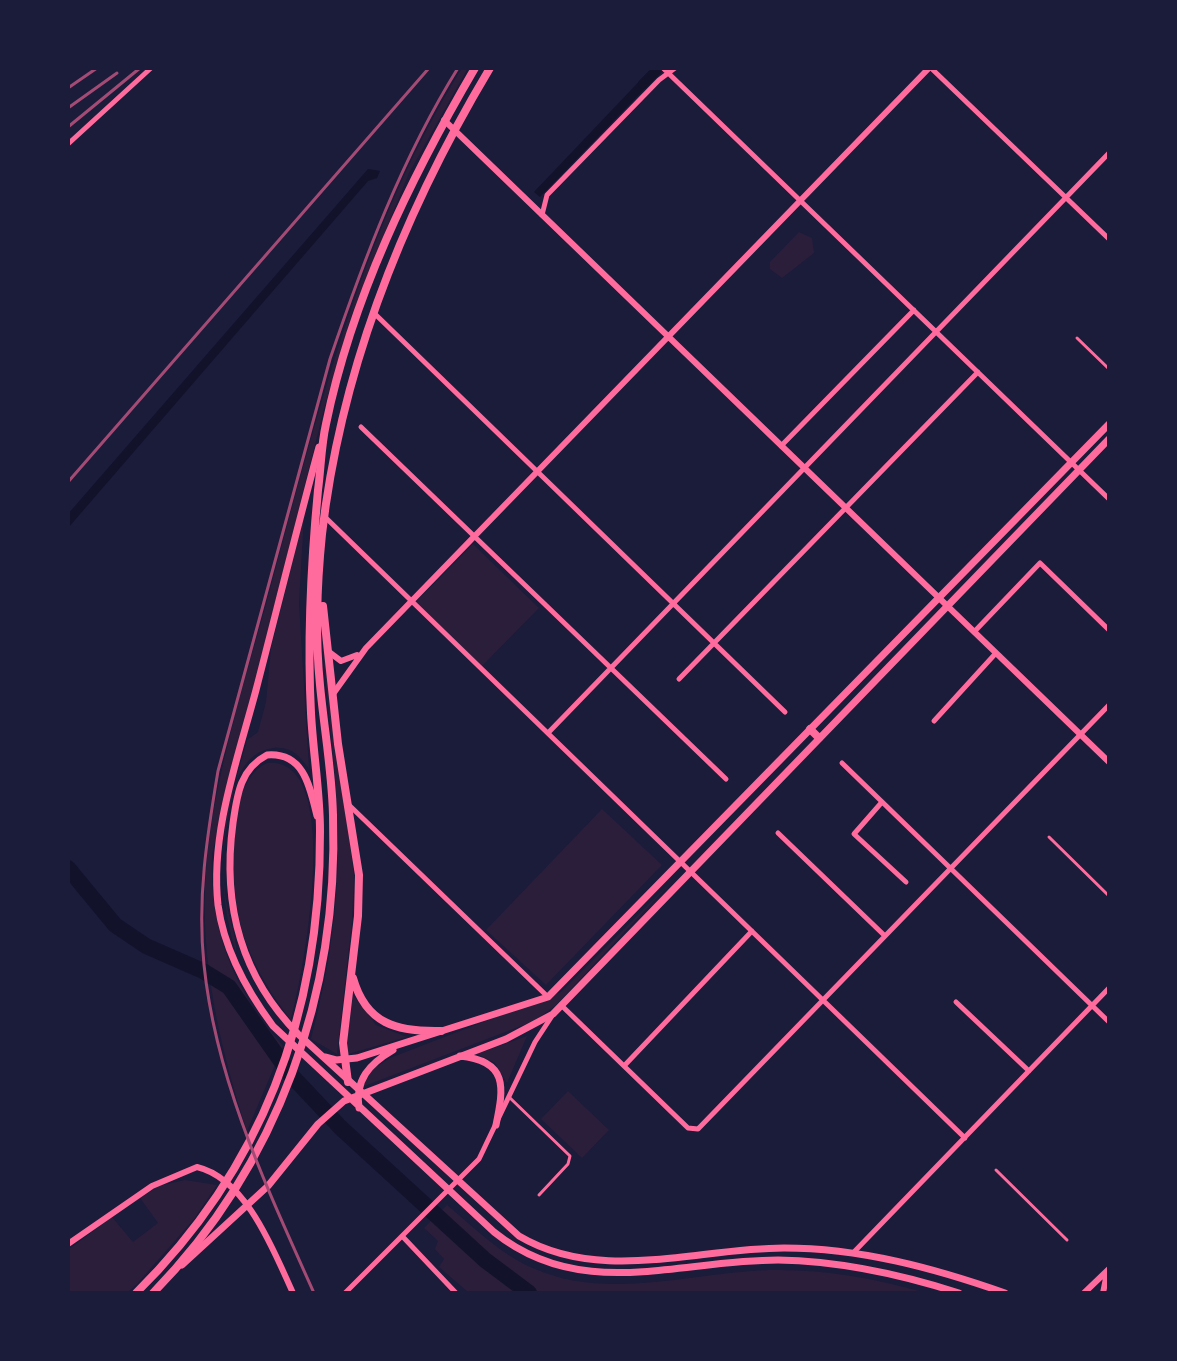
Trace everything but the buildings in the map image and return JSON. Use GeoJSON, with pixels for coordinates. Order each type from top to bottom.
{"type":"FeatureCollection","features":[{"type":"Feature","properties":{"kind":"main road"},"geometry":{"type":"LineString","coordinates":[[475,68],[418,168],[379,259],[346,351],[229,795],[217,881],[223,927],[251,994],[285,1038],[450,1192],[516,1249],[566,1270],[610,1274],[750,1261],[796,1261],[879,1271],[959,1293]]}},
{"type":"Feature","properties":{"kind":"main road"},"geometry":{"type":"LineString","coordinates":[[169,1277],[221,1212],[258,1152],[294,1072],[321,973],[331,889],[333,813],[319,680],[319,572],[324,517],[340,423],[374,313],[413,215],[490,68]]}},
{"type":"Feature","properties":{"kind":"main road"},"geometry":{"type":"LineString","coordinates":[[319,1054],[344,1060],[548,997],[1109,424]]}},
{"type":"Feature","properties":{"kind":"main road"},"geometry":{"type":"LineString","coordinates":[[136,1293],[172,1256],[212,1205],[245,1152],[288,1051],[310,969],[319,891],[320,827],[309,671],[310,579],[325,426]]}},
{"type":"Feature","properties":{"kind":"main road"},"geometry":{"type":"LineString","coordinates":[[153,1293],[268,1186],[330,1112],[359,1093],[528,1029],[559,1007],[1109,439]]}},
{"type":"Feature","properties":{"kind":"main road"},"geometry":{"type":"LineString","coordinates":[[319,572],[359,875],[344,1060],[348,1082]]}},
{"type":"Feature","properties":{"kind":"main road"},"geometry":{"type":"LineString","coordinates":[[810,729],[819,738]]}},
{"type":"Feature","properties":{"kind":"main road"},"geometry":{"type":"LineString","coordinates":[[320,827],[310,785],[298,764],[279,754],[267,755],[248,769],[234,810],[229,852],[231,912],[259,985],[287,1022],[348,1082],[519,1236],[571,1258],[614,1262],[711,1251],[781,1248],[853,1253],[921,1266],[1005,1293]]}},
{"type":"Feature","properties":{"kind":"main road"},"geometry":{"type":"LineString","coordinates":[[352,972],[364,1005],[384,1024],[412,1032],[441,1031]]}},
{"type":"Feature","properties":{"kind":"main road"},"geometry":{"type":"LineString","coordinates":[[359,1108],[357,1089],[372,1064],[407,1041]]}},
{"type":"Feature","properties":{"kind":"main road"},"geometry":{"type":"LineString","coordinates":[[458,1055],[482,1060],[499,1076],[502,1090],[496,1125]]}},
{"type":"Feature","properties":{"kind":"street"},"geometry":{"type":"LineString","coordinates":[[68,144],[151,68]]}},
{"type":"Feature","properties":{"kind":"street"},"geometry":{"type":"LineString","coordinates":[[333,694],[366,648],[930,68],[1109,239]]}},
{"type":"Feature","properties":{"kind":"street"},"geometry":{"type":"LineString","coordinates":[[542,215],[547,195],[668,70],[1109,499]]}},
{"type":"Feature","properties":{"kind":"street"},"geometry":{"type":"LineString","coordinates":[[444,120],[1109,762]]}},
{"type":"Feature","properties":{"kind":"street"},"geometry":{"type":"LineString","coordinates":[[548,734],[1109,153]]}},
{"type":"Feature","properties":{"kind":"street"},"geometry":{"type":"LineString","coordinates":[[781,446],[914,310]]}},
{"type":"Feature","properties":{"kind":"street"},"geometry":{"type":"LineString","coordinates":[[374,313],[785,712]]}},
{"type":"Feature","properties":{"kind":"street"},"geometry":{"type":"LineString","coordinates":[[679,679],[978,372]]}},
{"type":"Feature","properties":{"kind":"street"},"geometry":{"type":"LineString","coordinates":[[361,427],[726,779]]}},
{"type":"Feature","properties":{"kind":"street"},"geometry":{"type":"LineString","coordinates":[[324,517],[965,1138]]}},
{"type":"Feature","properties":{"kind":"street"},"geometry":{"type":"LineString","coordinates":[[974,632],[1040,563],[1109,630]]}},
{"type":"Feature","properties":{"kind":"street"},"geometry":{"type":"LineString","coordinates":[[329,652],[345,661],[366,648]]}},
{"type":"Feature","properties":{"kind":"street"},"geometry":{"type":"LineString","coordinates":[[934,721],[996,653]]}},
{"type":"Feature","properties":{"kind":"street"},"geometry":{"type":"LineString","coordinates":[[345,1293],[459,1183],[479,1159],[538,1037],[559,1007],[688,1128],[698,1129],[1109,705]]}},
{"type":"Feature","properties":{"kind":"street"},"geometry":{"type":"LineString","coordinates":[[842,763],[1109,1022]]}},
{"type":"Feature","properties":{"kind":"street"},"geometry":{"type":"LineString","coordinates":[[882,802],[854,834],[906,882]]}},
{"type":"Feature","properties":{"kind":"street"},"geometry":{"type":"LineString","coordinates":[[349,805],[548,997]]}},
{"type":"Feature","properties":{"kind":"street"},"geometry":{"type":"LineString","coordinates":[[778,833],[885,936]]}},
{"type":"Feature","properties":{"kind":"street"},"geometry":{"type":"LineString","coordinates":[[624,1066],[752,931]]}},
{"type":"Feature","properties":{"kind":"street"},"geometry":{"type":"LineString","coordinates":[[853,1253],[1109,988]]}},
{"type":"Feature","properties":{"kind":"street"},"geometry":{"type":"LineString","coordinates":[[956,1002],[1029,1071]]}},
{"type":"Feature","properties":{"kind":"street"},"geometry":{"type":"LineString","coordinates":[[68,1244],[169,1176],[197,1167],[220,1179],[256,1216],[293,1293]]}},
{"type":"Feature","properties":{"kind":"street"},"geometry":{"type":"LineString","coordinates":[[403,1237],[456,1293]]}},
{"type":"Feature","properties":{"kind":"street"},"geometry":{"type":"LineString","coordinates":[[1084,1293],[1109,1270]]}},
{"type":"Feature","properties":{"kind":"street"},"geometry":{"type":"LineString","coordinates":[[1103,1293],[1109,1270]]}},
{"type":"Feature","properties":{"kind":"lane"},"geometry":{"type":"LineString","coordinates":[[1077,338],[1109,369]]}},
{"type":"Feature","properties":{"kind":"lane"},"geometry":{"type":"LineString","coordinates":[[1049,837],[1109,896]]}},
{"type":"Feature","properties":{"kind":"lane"},"geometry":{"type":"LineString","coordinates":[[509,1097],[570,1156],[568,1164],[539,1195]]}},
{"type":"Feature","properties":{"kind":"lane"},"geometry":{"type":"LineString","coordinates":[[996,1170],[1067,1240]]}},
{"type":"Feature","properties":{"kind":"shaded area"},"geometry":{"type":"Polygon","coordinates":[[[462,68],[468,68],[409,173],[352,314],[324,409],[212,854],[215,907],[228,957],[250,1003],[283,1046],[247,1131],[220,1035],[209,970],[206,870],[216,797],[308,449],[348,318],[398,190],[462,68]]]}},
{"type":"Feature","properties":{"kind":"shaded area"},"geometry":{"type":"Polygon","coordinates":[[[649,71],[656,77],[540,197],[534,192],[649,71]]]}},
{"type":"Feature","properties":{"kind":"shaded area"},"geometry":{"type":"Polygon","coordinates":[[[368,169],[380,171],[377,178],[368,181],[68,528],[68,514],[368,169]]]}},
{"type":"Feature","properties":{"kind":"shaded area"},"geometry":{"type":"Polygon","coordinates":[[[799,232],[812,238],[814,253],[782,278],[770,269],[770,262],[799,232]]]}},
{"type":"Feature","properties":{"kind":"shaded area"},"geometry":{"type":"Polygon","coordinates":[[[304,517],[299,603],[309,769],[294,753],[274,748],[256,754],[243,768],[235,784],[247,740],[258,732],[266,702],[271,648],[304,517]]]}},
{"type":"Feature","properties":{"kind":"shaded area"},"geometry":{"type":"Polygon","coordinates":[[[473,544],[539,608],[482,666],[416,602],[473,544]]]}},
{"type":"Feature","properties":{"kind":"shaded area"},"geometry":{"type":"Polygon","coordinates":[[[321,611],[354,876],[337,1054],[311,1039],[331,943],[338,869],[336,786],[321,611]]]}},
{"type":"Feature","properties":{"kind":"shaded area"},"geometry":{"type":"Polygon","coordinates":[[[267,763],[291,770],[306,794],[312,829],[310,918],[291,1020],[265,982],[245,940],[233,871],[236,818],[242,794],[252,775],[267,763]]]}},
{"type":"Feature","properties":{"kind":"shaded area"},"geometry":{"type":"Polygon","coordinates":[[[235,784],[228,821],[225,841],[228,810],[235,784]]]}},
{"type":"Feature","properties":{"kind":"shaded area"},"geometry":{"type":"Polygon","coordinates":[[[602,809],[662,865],[546,985],[486,930],[602,809]]]}},
{"type":"Feature","properties":{"kind":"shaded area"},"geometry":{"type":"Polygon","coordinates":[[[224,861],[226,900],[236,953],[224,897],[223,871],[224,861]]]}},
{"type":"Feature","properties":{"kind":"shaded area"},"geometry":{"type":"Polygon","coordinates":[[[680,873],[555,1006],[534,1021],[362,1087],[373,1069],[390,1058],[561,992],[680,873]]]}},
{"type":"Feature","properties":{"kind":"shaded area"},"geometry":{"type":"Polygon","coordinates":[[[353,995],[376,1025],[407,1037],[345,1055],[353,995]]]}},
{"type":"Feature","properties":{"kind":"shaded area"},"geometry":{"type":"Polygon","coordinates":[[[527,1036],[507,1083],[495,1063],[477,1054],[527,1036]]]}},
{"type":"Feature","properties":{"kind":"shaded area"},"geometry":{"type":"Polygon","coordinates":[[[568,1091],[609,1130],[582,1158],[541,1119],[568,1091]]]}},
{"type":"Feature","properties":{"kind":"shaded area"},"geometry":{"type":"Polygon","coordinates":[[[185,1180],[217,1185],[194,1219],[137,1284],[127,1293],[68,1293],[68,1250],[112,1217],[133,1242],[158,1223],[140,1198],[159,1186],[185,1180]]]}},
{"type":"Feature","properties":{"kind":"shaded area"},"geometry":{"type":"Polygon","coordinates":[[[447,1205],[511,1256],[535,1269],[563,1278],[621,1284],[790,1270],[849,1276],[926,1293],[469,1293],[439,1267],[444,1259],[435,1249],[438,1241],[424,1228],[447,1205]]]}},
{"type":"Feature","properties":{"kind":"waterway"},"geometry":{"type":"LineString","coordinates":[[643,84],[659,68]]}},
{"type":"Feature","properties":{"kind":"waterway"},"geometry":{"type":"LineString","coordinates":[[68,868],[115,925],[146,946],[203,971],[229,987],[290,1074],[341,1128],[485,1260],[529,1293]]}},
{"type":"Feature","properties":{"kind":"railway"},"geometry":{"type":"LineString","coordinates":[[68,88],[97,68]]}},
{"type":"Feature","properties":{"kind":"railway"},"geometry":{"type":"LineString","coordinates":[[68,127],[140,68]]}},
{"type":"Feature","properties":{"kind":"railway"},"geometry":{"type":"LineString","coordinates":[[68,482],[429,68]]}},
{"type":"Feature","properties":{"kind":"railway"},"geometry":{"type":"LineString","coordinates":[[314,1293],[246,1133],[220,1050],[210,1008],[202,940],[202,892],[207,844],[218,771],[330,359],[356,284],[402,173],[458,68]]}},
{"type":"Feature","properties":{"kind":"railway"},"geometry":{"type":"LineString","coordinates":[[68,108],[117,73]]}}]}
